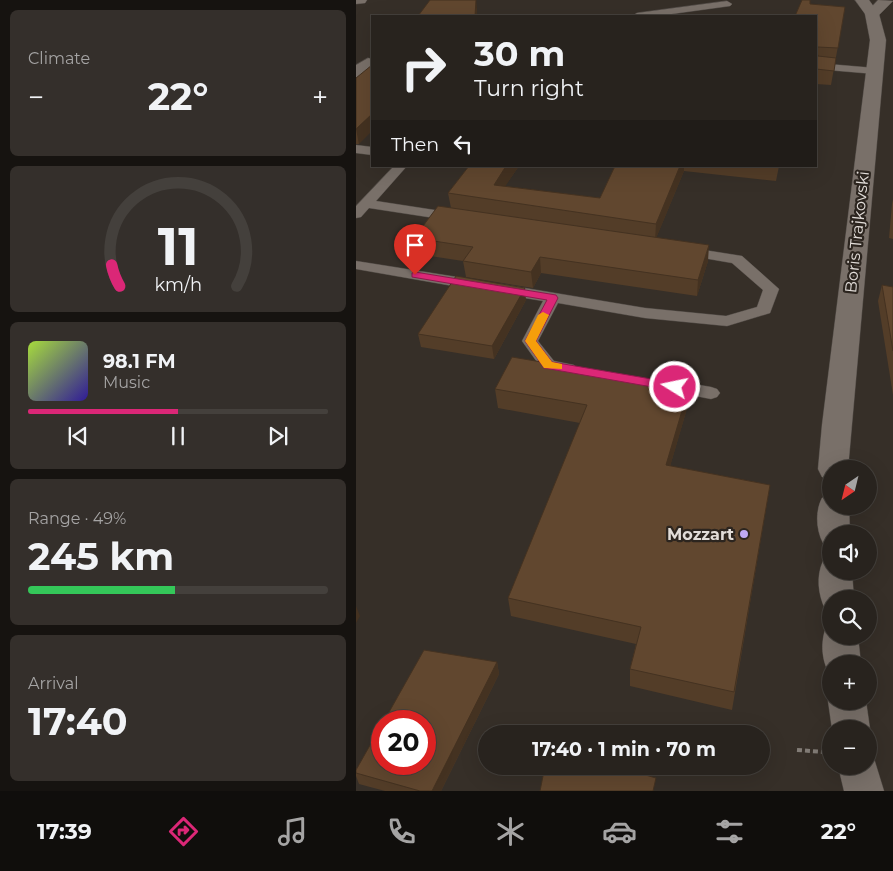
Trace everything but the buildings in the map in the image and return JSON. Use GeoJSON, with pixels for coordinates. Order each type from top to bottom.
{"type":"FeatureCollection","features":[{"type":"Feature","properties":{"kind":"street","name":"Boris Trajkovski"},"geometry":{"type":"LineString","coordinates":[[834,460],[878,40],[873,5]]}},
{"type":"Feature","properties":{"kind":"street"},"geometry":{"type":"LineString","coordinates":[[860,775],[864,791]]}},
{"type":"Feature","properties":{"kind":"lane"},"geometry":{"type":"LineString","coordinates":[[644,15],[727,4]]}},
{"type":"Feature","properties":{"kind":"lane"},"geometry":{"type":"LineString","coordinates":[[817,66],[875,71]]}},
{"type":"Feature","properties":{"kind":"lane"},"geometry":{"type":"LineString","coordinates":[[356,149],[371,151]]}},
{"type":"Feature","properties":{"kind":"lane"},"geometry":{"type":"LineString","coordinates":[[361,208],[400,167]]}},
{"type":"Feature","properties":{"kind":"lane"},"geometry":{"type":"LineString","coordinates":[[361,208],[473,219]]}},
{"type":"Feature","properties":{"kind":"lane"},"geometry":{"type":"LineString","coordinates":[[356,265],[645,313],[727,321],[764,310],[771,289],[736,259],[668,249]]}},
{"type":"Feature","properties":{"kind":"lane"},"geometry":{"type":"LineString","coordinates":[[553,298],[530,341],[548,365],[586,372]]}},
{"type":"Feature","properties":{"kind":"lane"},"geometry":{"type":"LineString","coordinates":[[653,383],[711,393]]}},
{"type":"Feature","properties":{"kind":"path"},"geometry":{"type":"LineString","coordinates":[[797,750],[822,751]]}},
{"type":"Feature","properties":{"kind":"slow traffic"},"geometry":{"type":"LineString","coordinates":[[543,315],[530,341],[548,365],[559,367]]}},
{"type":"Feature","properties":{"kind":"place","name":"Mozzart"},"geometry":{"type":"Point","coordinates":[744,534]}},
{"type":"Feature","properties":{"kind":"route"},"geometry":{"type":"LineString","coordinates":[[415,275],[553,298],[530,341],[548,365],[675,387]]}}]}
